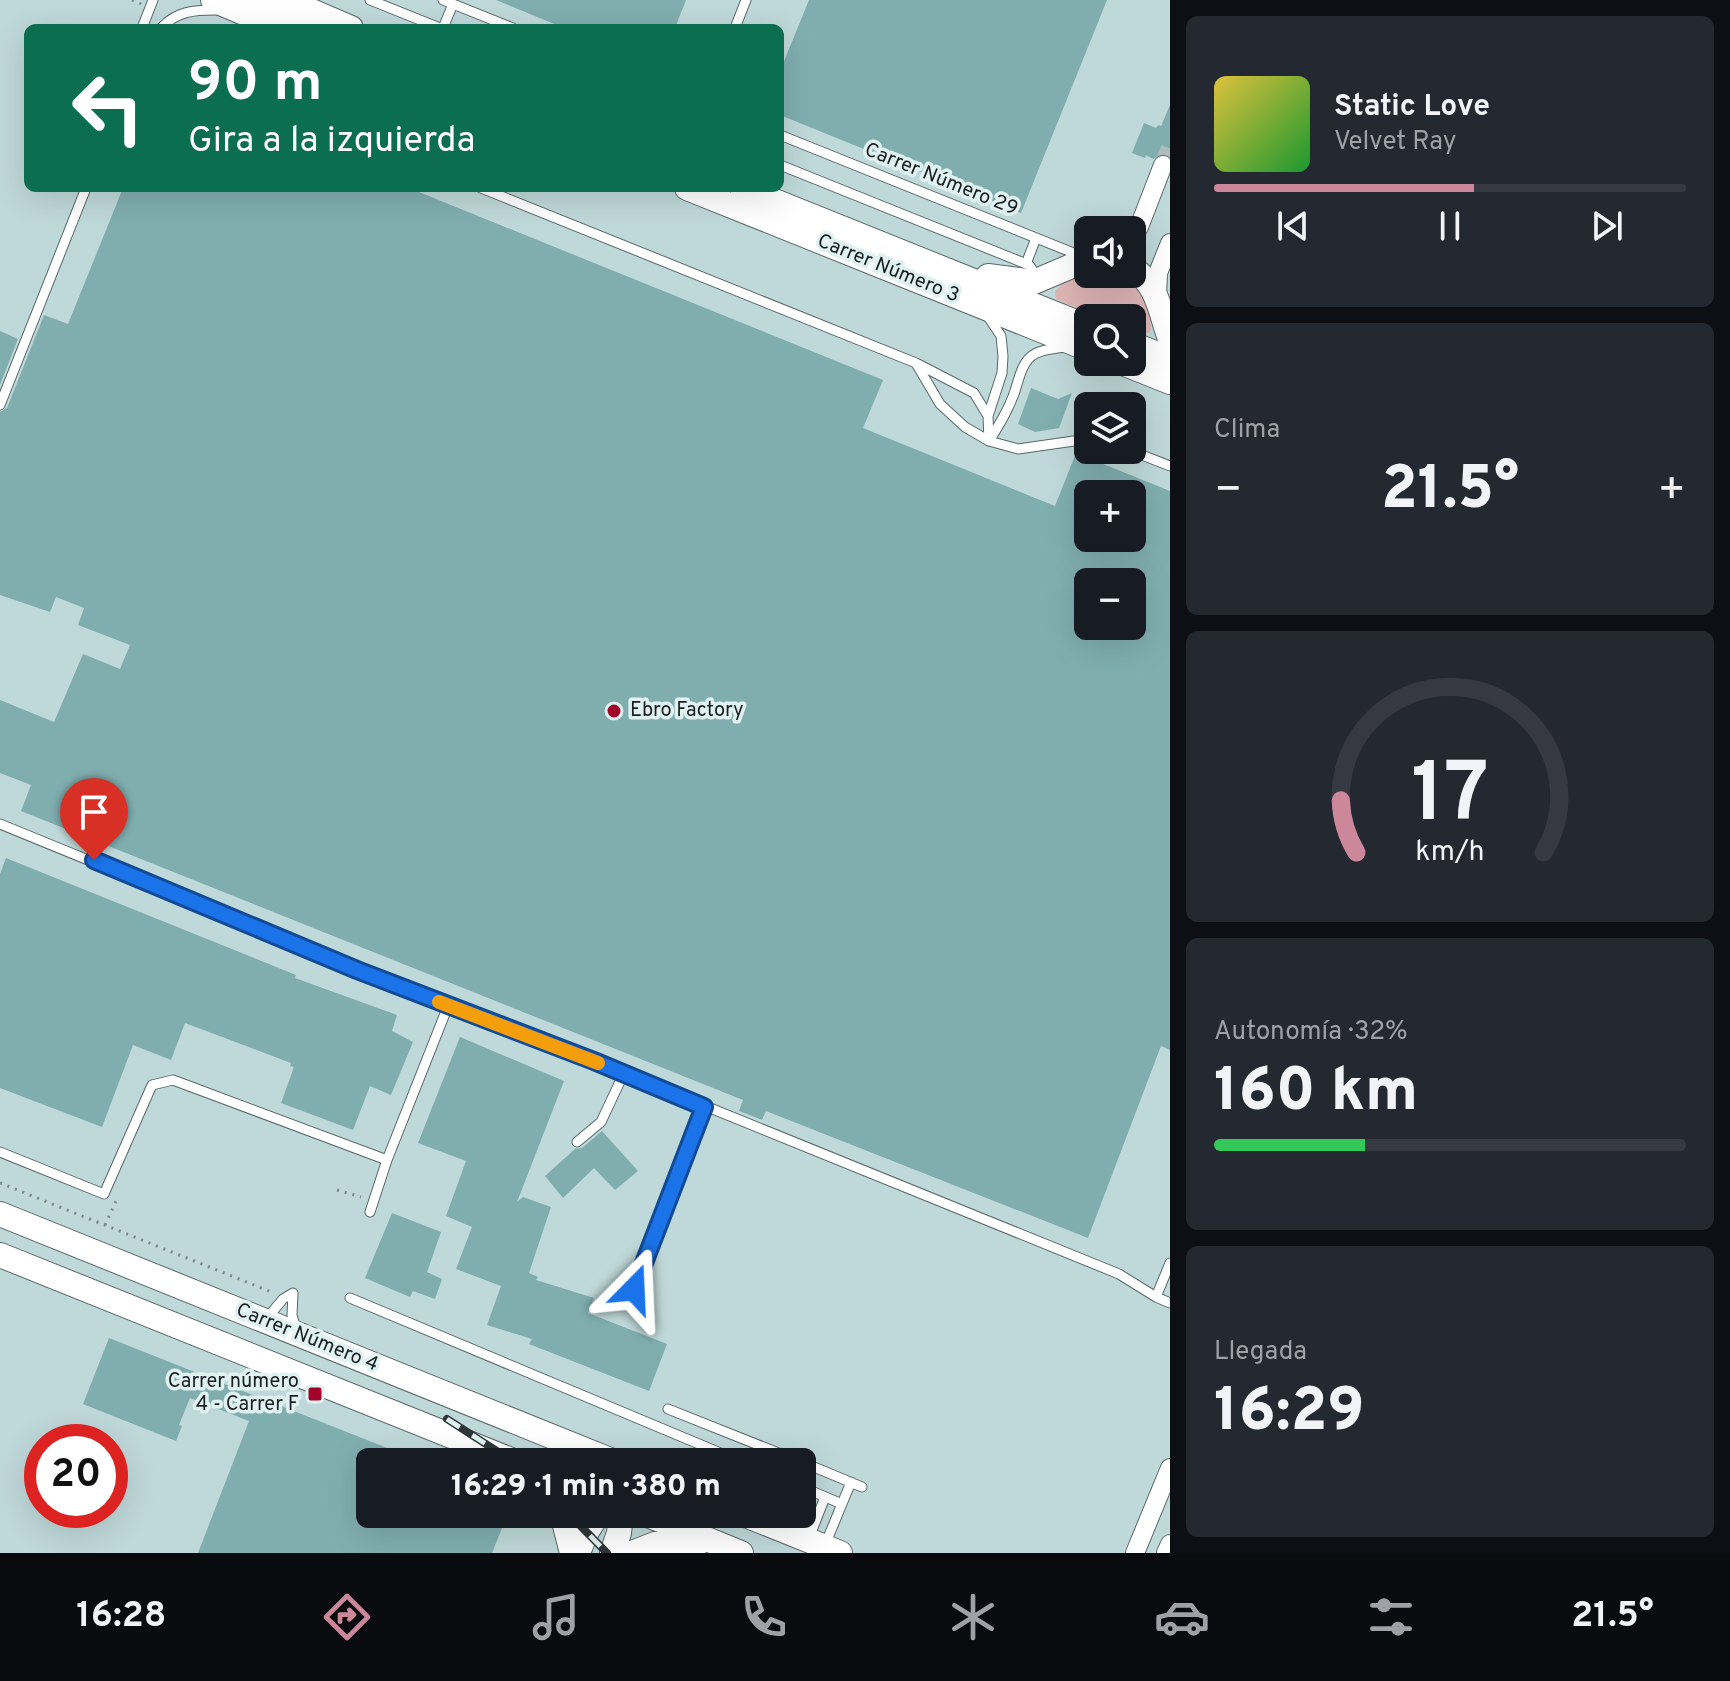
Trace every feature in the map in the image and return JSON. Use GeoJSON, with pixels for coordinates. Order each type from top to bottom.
{"type":"FeatureCollection","features":[{"type":"Feature","properties":{"kind":"highway"},"geometry":{"type":"LineString","coordinates":[[242,5],[298,24]]}},
{"type":"Feature","properties":{"kind":"street"},"geometry":{"type":"LineString","coordinates":[[213,0],[242,5],[274,24]]}},
{"type":"Feature","properties":{"kind":"street"},"geometry":{"type":"LineString","coordinates":[[286,0],[342,24]]}},
{"type":"Feature","properties":{"kind":"street"},"geometry":{"type":"LineString","coordinates":[[1143,216],[1163,165]]}},
{"type":"Feature","properties":{"kind":"street","name":"Carrer Número 3"},"geometry":{"type":"LineString","coordinates":[[697,192],[981,306],[1074,337]]}},
{"type":"Feature","properties":{"kind":"street","name":"Carrer Número 3"},"geometry":{"type":"LineString","coordinates":[[752,192],[946,270],[1074,335]]}},
{"type":"Feature","properties":{"kind":"street"},"geometry":{"type":"LineString","coordinates":[[1157,296],[1158,273],[1170,243]]}},
{"type":"Feature","properties":{"kind":"street"},"geometry":{"type":"LineString","coordinates":[[946,270],[1026,274],[1042,280],[1074,264]]}},
{"type":"Feature","properties":{"kind":"street"},"geometry":{"type":"LineString","coordinates":[[1146,279],[1157,296],[1170,339]]}},
{"type":"Feature","properties":{"kind":"street"},"geometry":{"type":"LineString","coordinates":[[1146,350],[1170,359]]}},
{"type":"Feature","properties":{"kind":"street"},"geometry":{"type":"LineString","coordinates":[[1146,372],[1170,382]]}},
{"type":"Feature","properties":{"kind":"street","name":"Carrer Número 4"},"geometry":{"type":"LineString","coordinates":[[0,1214],[572,1448]]}},
{"type":"Feature","properties":{"kind":"street","name":"Carrer Número 4"},"geometry":{"type":"LineString","coordinates":[[0,1255],[481,1448]]}},
{"type":"Feature","properties":{"kind":"street"},"geometry":{"type":"LineString","coordinates":[[1135,1553],[1170,1468]]}},
{"type":"Feature","properties":{"kind":"street"},"geometry":{"type":"LineString","coordinates":[[566,1528],[572,1553]]}},
{"type":"Feature","properties":{"kind":"street"},"geometry":{"type":"LineString","coordinates":[[578,1553],[589,1528]]}},
{"type":"Feature","properties":{"kind":"street"},"geometry":{"type":"LineString","coordinates":[[612,1553],[620,1528]]}},
{"type":"Feature","properties":{"kind":"street"},"geometry":{"type":"LineString","coordinates":[[679,1528],[741,1553]]}},
{"type":"Feature","properties":{"kind":"street"},"geometry":{"type":"LineString","coordinates":[[777,1528],[824,1547]]}},
{"type":"Feature","properties":{"kind":"street"},"geometry":{"type":"LineString","coordinates":[[632,1553],[667,1542],[713,1542]]}},
{"type":"Feature","properties":{"kind":"street"},"geometry":{"type":"LineString","coordinates":[[1166,1553],[1170,1544]]}},
{"type":"Feature","properties":{"kind":"lane"},"geometry":{"type":"LineString","coordinates":[[144,24],[153,0]]}},
{"type":"Feature","properties":{"kind":"lane"},"geometry":{"type":"LineString","coordinates":[[370,0],[431,24]]}},
{"type":"Feature","properties":{"kind":"lane"},"geometry":{"type":"LineString","coordinates":[[737,24],[746,0]]}},
{"type":"Feature","properties":{"kind":"lane"},"geometry":{"type":"LineString","coordinates":[[442,24],[448,2],[503,24]]}},
{"type":"Feature","properties":{"kind":"lane"},"geometry":{"type":"LineString","coordinates":[[165,24],[182,12],[242,5]]}},
{"type":"Feature","properties":{"kind":"lane","name":"Carrer Número 29"},"geometry":{"type":"LineString","coordinates":[[784,137],[1074,253]]}},
{"type":"Feature","properties":{"kind":"lane"},"geometry":{"type":"LineString","coordinates":[[784,167],[1026,274],[1036,238]]}},
{"type":"Feature","properties":{"kind":"lane"},"geometry":{"type":"LineString","coordinates":[[0,405],[84,192]]}},
{"type":"Feature","properties":{"kind":"lane"},"geometry":{"type":"LineString","coordinates":[[491,192],[916,363],[974,393],[988,416]]}},
{"type":"Feature","properties":{"kind":"lane"},"geometry":{"type":"LineString","coordinates":[[981,306],[1001,336],[1003,348],[1002,373],[988,416],[989,441]]}},
{"type":"Feature","properties":{"kind":"lane"},"geometry":{"type":"LineString","coordinates":[[989,441],[1010,401],[1019,370],[1032,355],[1044,349],[1074,343]]}},
{"type":"Feature","properties":{"kind":"lane"},"geometry":{"type":"LineString","coordinates":[[916,363],[940,404],[965,427],[989,441],[1018,449],[1074,441]]}},
{"type":"Feature","properties":{"kind":"lane"},"geometry":{"type":"LineString","coordinates":[[1146,457],[1170,466]]}},
{"type":"Feature","properties":{"kind":"lane"},"geometry":{"type":"LineString","coordinates":[[0,824],[1119,1274],[1170,1303]]}},
{"type":"Feature","properties":{"kind":"lane"},"geometry":{"type":"LineString","coordinates":[[370,1212],[387,1160],[448,1006]]}},
{"type":"Feature","properties":{"kind":"lane"},"geometry":{"type":"LineString","coordinates":[[577,1142],[601,1122],[624,1073]]}},
{"type":"Feature","properties":{"kind":"lane"},"geometry":{"type":"LineString","coordinates":[[0,1152],[104,1194],[152,1085],[173,1080],[387,1160]]}},
{"type":"Feature","properties":{"kind":"lane"},"geometry":{"type":"LineString","coordinates":[[634,1289],[704,1107]]}},
{"type":"Feature","properties":{"kind":"lane"},"geometry":{"type":"LineString","coordinates":[[1156,1297],[1170,1263]]}},
{"type":"Feature","properties":{"kind":"lane"},"geometry":{"type":"LineString","coordinates":[[265,1320],[285,1297],[293,1293],[292,1315],[297,1333]]}},
{"type":"Feature","properties":{"kind":"lane"},"geometry":{"type":"LineString","coordinates":[[350,1298],[709,1448]]}},
{"type":"Feature","properties":{"kind":"lane"},"geometry":{"type":"LineString","coordinates":[[668,1409],[767,1448]]}},
{"type":"Feature","properties":{"kind":"lane"},"geometry":{"type":"LineString","coordinates":[[816,1468],[862,1487]]}},
{"type":"Feature","properties":{"kind":"lane"},"geometry":{"type":"LineString","coordinates":[[824,1547],[851,1482]]}},
{"type":"Feature","properties":{"kind":"lane"},"geometry":{"type":"LineString","coordinates":[[816,1493],[842,1504]]}},
{"type":"Feature","properties":{"kind":"lane"},"geometry":{"type":"LineString","coordinates":[[824,1547],[825,1497]]}},
{"type":"Feature","properties":{"kind":"path"},"geometry":{"type":"LineString","coordinates":[[0,1183],[285,1297]]}},
{"type":"Feature","properties":{"kind":"path"},"geometry":{"type":"LineString","coordinates":[[337,1190],[360,1198],[364,1187]]}},
{"type":"Feature","properties":{"kind":"path"},"geometry":{"type":"LineString","coordinates":[[105,1225],[117,1198]]}},
{"type":"Feature","properties":{"kind":"shaded area"},"geometry":{"type":"Polygon","coordinates":[[[0,0],[1170,0],[1170,1553],[0,1553],[0,0]]]}},
{"type":"Feature","properties":{"kind":"shaded area"},"geometry":{"type":"Polygon","coordinates":[[[1074,277],[1074,288],[1136,288],[1146,303],[1151,330],[1146,333],[1146,304],[1074,304],[1074,307],[1056,299],[1055,292],[1074,277]]]}},
{"type":"Feature","properties":{"kind":"building"},"geometry":{"type":"Polygon","coordinates":[[[496,0],[686,0],[677,24],[554,24],[496,0]]]}},
{"type":"Feature","properties":{"kind":"building"},"geometry":{"type":"Polygon","coordinates":[[[809,0],[1107,0],[1021,213],[784,117],[784,61],[809,0]]]}},
{"type":"Feature","properties":{"kind":"building"},"geometry":{"type":"Polygon","coordinates":[[[1170,105],[1170,156],[1162,153],[1153,159],[1132,153],[1144,123],[1156,128],[1161,126],[1170,105]]]}},
{"type":"Feature","properties":{"kind":"building","name":"Ebro Factory"},"geometry":{"type":"Polygon","coordinates":[[[121,192],[419,192],[883,380],[863,428],[1055,506],[1074,458],[1074,464],[1103,464],[1143,480],[1074,480],[1074,552],[1146,552],[1146,481],[1170,491],[1170,1050],[1161,1046],[1088,1238],[766,1111],[762,1120],[739,1111],[743,1100],[21,811],[31,785],[0,773],[0,700],[54,722],[83,654],[120,669],[130,645],[78,625],[84,608],[56,597],[50,612],[0,595],[0,412],[7,408],[44,315],[68,324],[121,192]]]}},
{"type":"Feature","properties":{"kind":"building"},"geometry":{"type":"Polygon","coordinates":[[[0,331],[18,339],[0,385],[0,331]]]}},
{"type":"Feature","properties":{"kind":"building"},"geometry":{"type":"Polygon","coordinates":[[[1031,388],[1058,399],[1072,393],[1059,428],[1035,432],[1018,424],[1031,388]]]}},
{"type":"Feature","properties":{"kind":"building"},"geometry":{"type":"Polygon","coordinates":[[[6,858],[296,975],[295,978],[397,1015],[392,1031],[413,1042],[391,1095],[370,1086],[353,1130],[281,1103],[294,1067],[290,1066],[291,1063],[185,1023],[171,1060],[133,1045],[102,1127],[0,1088],[0,874],[6,858]]]}},
{"type":"Feature","properties":{"kind":"building"},"geometry":{"type":"Polygon","coordinates":[[[460,1037],[564,1081],[517,1202],[523,1197],[551,1207],[529,1273],[538,1277],[536,1280],[594,1298],[588,1313],[667,1344],[649,1391],[529,1344],[532,1339],[487,1325],[501,1286],[456,1269],[472,1227],[446,1216],[466,1161],[418,1143],[460,1037]]]}},
{"type":"Feature","properties":{"kind":"building"},"geometry":{"type":"Polygon","coordinates":[[[602,1131],[638,1171],[615,1190],[594,1168],[563,1198],[545,1176],[575,1149],[582,1148],[602,1131]]]}},
{"type":"Feature","properties":{"kind":"building"},"geometry":{"type":"Polygon","coordinates":[[[392,1213],[441,1232],[427,1272],[442,1279],[435,1299],[413,1291],[410,1297],[365,1278],[392,1213]]]}},
{"type":"Feature","properties":{"kind":"building"},"geometry":{"type":"Polygon","coordinates":[[[109,1338],[387,1448],[356,1448],[356,1528],[502,1528],[492,1553],[198,1553],[249,1421],[190,1398],[176,1441],[83,1404],[109,1338]]]}},
{"type":"Feature","properties":{"kind":"tunnel"},"geometry":{"type":"LineString","coordinates":[[1163,165],[1170,148]]}},
{"type":"Feature","properties":{"kind":"railway"},"geometry":{"type":"LineString","coordinates":[[447,1419],[492,1448]]}},
{"type":"Feature","properties":{"kind":"railway"},"geometry":{"type":"LineString","coordinates":[[583,1528],[607,1553]]}},
{"type":"Feature","properties":{"kind":"slow traffic"},"geometry":{"type":"LineString","coordinates":[[439,1002],[598,1063]]}},
{"type":"Feature","properties":{"kind":"place","name":"Ebro Factory"},"geometry":{"type":"Point","coordinates":[614,711]}},
{"type":"Feature","properties":{"kind":"place","name":"Carrer número 4 - Carrer F"},"geometry":{"type":"Point","coordinates":[315,1394]}},
{"type":"Feature","properties":{"kind":"route"},"geometry":{"type":"LineString","coordinates":[[94,860],[357,970],[704,1107],[634,1289]]}}]}
